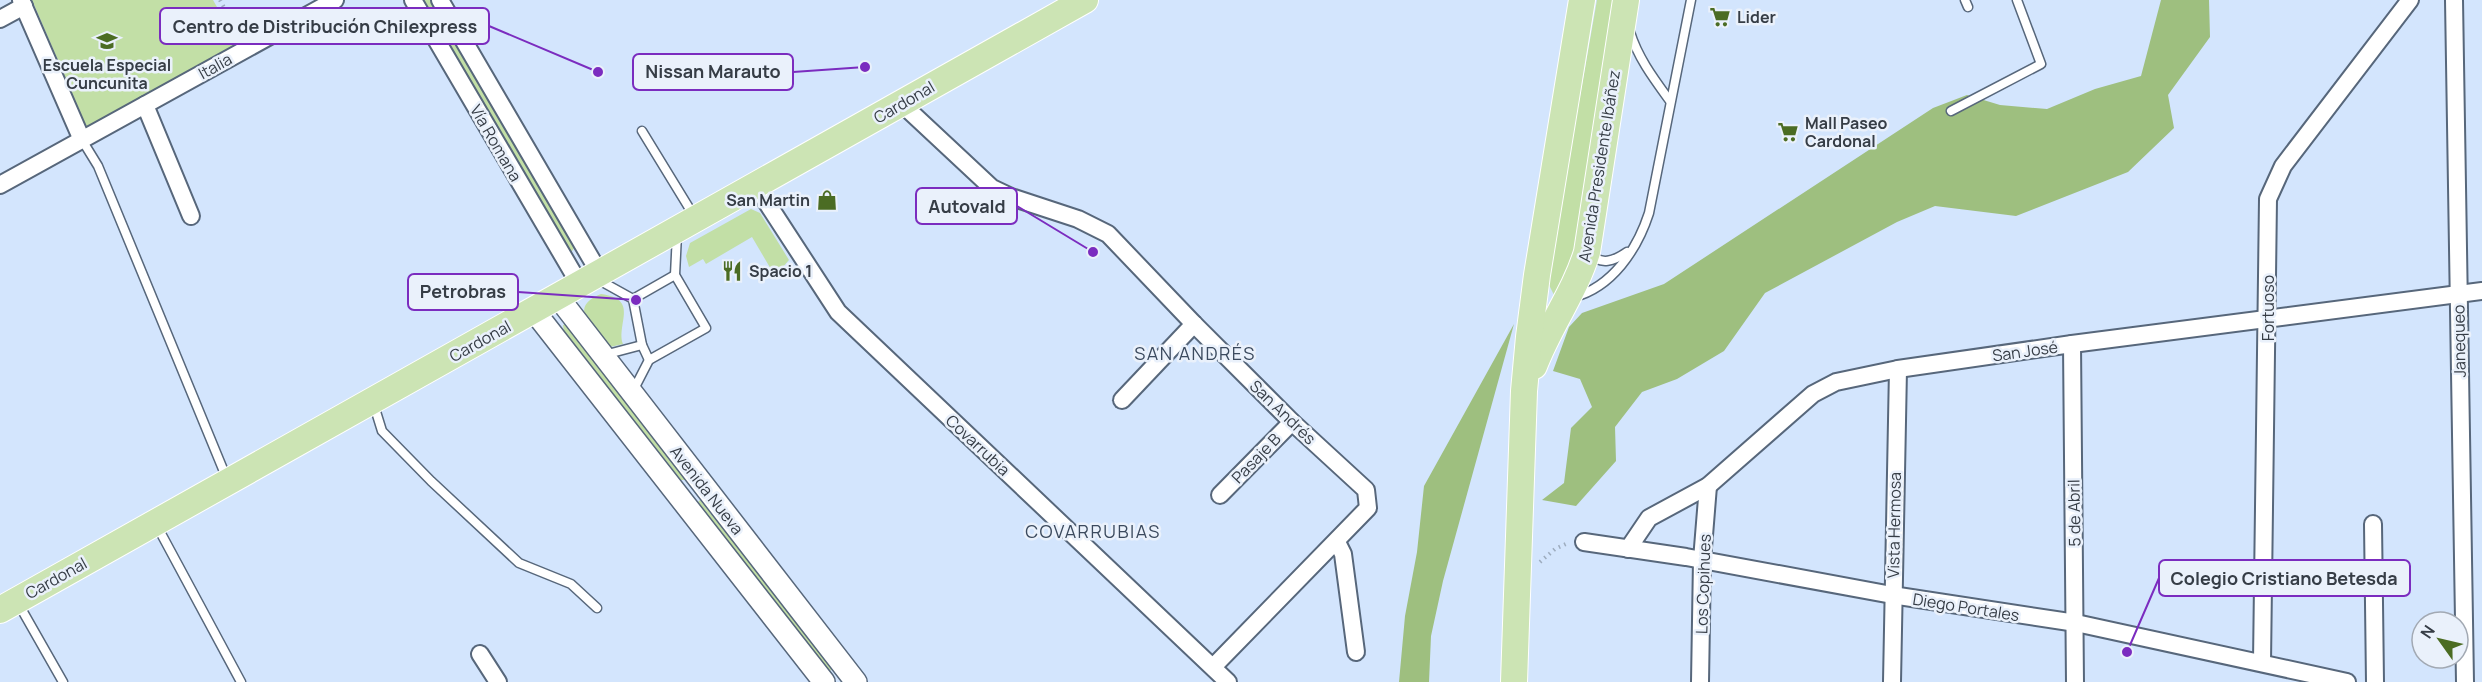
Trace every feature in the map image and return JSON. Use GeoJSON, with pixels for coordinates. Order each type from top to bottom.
{"type":"FeatureCollection","features":[{"type":"Feature","properties":{"kind":"main road","name":"Cardonal"},"geometry":{"type":"LineString","coordinates":[[8,605],[1085,0]]}},
{"type":"Feature","properties":{"kind":"main road","name":"Avenida Presidente Ibáñez"},"geometry":{"type":"LineString","coordinates":[[1514,682],[1524,391],[1537,275],[1582,0]]}},
{"type":"Feature","properties":{"kind":"main road","name":"Avenida Presidente Ibáñez"},"geometry":{"type":"LineString","coordinates":[[1524,391],[1551,324],[1568,299],[1587,252],[1625,5]]}},
{"type":"Feature","properties":{"kind":"main road"},"geometry":{"type":"LineString","coordinates":[[1537,275],[1541,294],[1545,298],[1556,302],[1568,299]]}},
{"type":"Feature","properties":{"kind":"street","name":"Italia"},"geometry":{"type":"LineString","coordinates":[[0,185],[335,0]]}},
{"type":"Feature","properties":{"kind":"street","name":"Vía Romana"},"geometry":{"type":"LineString","coordinates":[[413,0],[591,279]]}},
{"type":"Feature","properties":{"kind":"street","name":"Vía Romana"},"geometry":{"type":"LineString","coordinates":[[440,0],[591,279]]}},
{"type":"Feature","properties":{"kind":"street","name":"Fortuoso"},"geometry":{"type":"LineString","coordinates":[[2262,662],[2268,199],[2283,166],[2410,0]]}},
{"type":"Feature","properties":{"kind":"street","name":"Janequeo"},"geometry":{"type":"LineString","coordinates":[[2454,0],[2465,682]]}},
{"type":"Feature","properties":{"kind":"street"},"geometry":{"type":"LineString","coordinates":[[0,19],[22,3],[82,140]]}},
{"type":"Feature","properties":{"kind":"street","name":"San Andrés"},"geometry":{"type":"LineString","coordinates":[[902,104],[992,188],[1011,197],[1078,219],[1108,234],[1292,422],[1366,490],[1368,508],[1213,668]]}},
{"type":"Feature","properties":{"kind":"street"},"geometry":{"type":"LineString","coordinates":[[145,105],[192,216]]}},
{"type":"Feature","properties":{"kind":"street","name":"Covarrubia"},"geometry":{"type":"LineString","coordinates":[[756,186],[838,312],[1228,682]]}},
{"type":"Feature","properties":{"kind":"street","name":"San José"},"geometry":{"type":"LineString","coordinates":[[1628,549],[1649,518],[1708,486],[1813,394],[1836,382],[1898,369],[2072,344],[2482,291]]}},
{"type":"Feature","properties":{"kind":"street","name":"Avenida Nueva"},"geometry":{"type":"LineString","coordinates":[[558,297],[850,680]]}},
{"type":"Feature","properties":{"kind":"street","name":"Avenida Nueva"},"geometry":{"type":"LineString","coordinates":[[534,311],[824,682]]}},
{"type":"Feature","properties":{"kind":"street"},"geometry":{"type":"LineString","coordinates":[[1122,400],[1194,324]]}},
{"type":"Feature","properties":{"kind":"street","name":"5 de Abril"},"geometry":{"type":"LineString","coordinates":[[2072,344],[2075,682]]}},
{"type":"Feature","properties":{"kind":"street","name":"Vista Hermosa"},"geometry":{"type":"LineString","coordinates":[[1892,682],[1898,369]]}},
{"type":"Feature","properties":{"kind":"street","name":"Pasaje B"},"geometry":{"type":"LineString","coordinates":[[1220,495],[1292,422]]}},
{"type":"Feature","properties":{"kind":"street"},"geometry":{"type":"LineString","coordinates":[[681,499],[702,484]]}},
{"type":"Feature","properties":{"kind":"street","name":"Los Copihues"},"geometry":{"type":"LineString","coordinates":[[1700,682],[1702,560],[1708,486]]}},
{"type":"Feature","properties":{"kind":"street"},"geometry":{"type":"LineString","coordinates":[[2373,524],[2375,682]]}},
{"type":"Feature","properties":{"kind":"street"},"geometry":{"type":"LineString","coordinates":[[1337,542],[1343,554],[1356,651]]}},
{"type":"Feature","properties":{"kind":"street","name":"Diego Portales"},"geometry":{"type":"LineString","coordinates":[[1584,542],[1702,560],[1892,595],[2076,623],[2347,682]]}},
{"type":"Feature","properties":{"kind":"street"},"geometry":{"type":"LineString","coordinates":[[480,654],[498,682]]}},
{"type":"Feature","properties":{"kind":"lane"},"geometry":{"type":"LineString","coordinates":[[1568,299],[1588,293],[1616,272],[1643,230],[1649,213],[1691,0]]}},
{"type":"Feature","properties":{"kind":"lane"},"geometry":{"type":"LineString","coordinates":[[1951,111],[2041,64],[2017,0]]}},
{"type":"Feature","properties":{"kind":"lane"},"geometry":{"type":"LineString","coordinates":[[1625,5],[1635,47],[1647,69],[1670,101]]}},
{"type":"Feature","properties":{"kind":"lane"},"geometry":{"type":"LineString","coordinates":[[632,393],[650,360],[706,328],[675,275],[686,225],[642,131]]}},
{"type":"Feature","properties":{"kind":"lane"},"geometry":{"type":"LineString","coordinates":[[82,140],[98,166],[228,482]]}},
{"type":"Feature","properties":{"kind":"lane"},"geometry":{"type":"LineString","coordinates":[[1587,252],[1592,257],[1606,262],[1616,260],[1633,248]]}},
{"type":"Feature","properties":{"kind":"lane"},"geometry":{"type":"LineString","coordinates":[[633,299],[675,275]]}},
{"type":"Feature","properties":{"kind":"lane"},"geometry":{"type":"LineString","coordinates":[[591,279],[607,283],[633,299],[642,345],[650,360]]}},
{"type":"Feature","properties":{"kind":"lane"},"geometry":{"type":"LineString","coordinates":[[603,355],[642,345]]}},
{"type":"Feature","properties":{"kind":"lane"},"geometry":{"type":"LineString","coordinates":[[373,401],[382,430],[431,481],[501,546],[519,562],[571,585],[597,608]]}},
{"type":"Feature","properties":{"kind":"lane"},"geometry":{"type":"LineString","coordinates":[[155,523],[241,682]]}},
{"type":"Feature","properties":{"kind":"lane"},"geometry":{"type":"LineString","coordinates":[[8,605],[63,682]]}},
{"type":"Feature","properties":{"kind":"path"},"geometry":{"type":"LineString","coordinates":[[220,0],[247,49]]}},
{"type":"Feature","properties":{"kind":"path"},"geometry":{"type":"LineString","coordinates":[[1538,568],[1546,555],[1555,549],[1570,542],[1584,542]]}},
{"type":"Feature","properties":{"kind":"green space"},"geometry":{"type":"Polygon","coordinates":[[[32,0],[213,0],[238,44],[87,128],[32,0]]]}},
{"type":"Feature","properties":{"kind":"green space"},"geometry":{"type":"Polygon","coordinates":[[[424,0],[432,0],[574,248],[572,251],[569,251],[424,0]]]}},
{"type":"Feature","properties":{"kind":"green space"},"geometry":{"type":"Polygon","coordinates":[[[1597,0],[1617,0],[1574,257],[1558,293],[1554,295],[1549,285],[1550,266],[1597,0]]]}},
{"type":"Feature","properties":{"kind":"green space"},"geometry":{"type":"Polygon","coordinates":[[[2161,0],[2209,0],[2210,37],[2168,95],[2174,128],[2128,172],[2016,216],[1935,206],[1897,222],[1765,293],[1724,351],[1677,379],[1642,392],[1615,427],[1616,461],[1576,506],[1542,500],[1564,483],[1571,428],[1592,407],[1580,379],[1553,371],[1569,327],[1582,313],[1664,284],[1933,108],[1967,95],[2000,105],[2047,109],[2095,89],[2141,76],[2161,0]]]}},
{"type":"Feature","properties":{"kind":"green space"},"geometry":{"type":"Polygon","coordinates":[[[751,209],[760,213],[789,260],[775,276],[752,237],[706,264],[703,259],[689,267],[686,256],[690,243],[751,209]]]}},
{"type":"Feature","properties":{"kind":"green space"},"geometry":{"type":"Polygon","coordinates":[[[601,294],[620,301],[623,307],[623,344],[610,347],[586,319],[585,306],[601,294]]]}},
{"type":"Feature","properties":{"kind":"green space"},"geometry":{"type":"Polygon","coordinates":[[[566,324],[686,480],[681,480],[564,332],[563,325],[566,324]]]}},
{"type":"Feature","properties":{"kind":"green space"},"geometry":{"type":"Polygon","coordinates":[[[1514,324],[1443,581],[1431,636],[1429,682],[1399,682],[1405,616],[1417,552],[1424,486],[1514,324]]]}},
{"type":"Feature","properties":{"kind":"green space"},"geometry":{"type":"Polygon","coordinates":[[[700,500],[832,668],[829,673],[700,507],[698,502],[700,500]]]}},
{"type":"Feature","properties":{"kind":"place","name":"Lider"},"geometry":{"type":"Point","coordinates":[1720,17]}},
{"type":"Feature","properties":{"kind":"place","name":"Escuela Especial Cuncunita"},"geometry":{"type":"Point","coordinates":[107,41]}},
{"type":"Feature","properties":{"kind":"place","name":"Nissan Marauto"},"geometry":{"type":"Point","coordinates":[865,67]}},
{"type":"Feature","properties":{"kind":"place","name":"Centro de Distribución Chilexpress"},"geometry":{"type":"Point","coordinates":[598,72]}},
{"type":"Feature","properties":{"kind":"place","name":"Mall Paseo Cardonal"},"geometry":{"type":"Point","coordinates":[1788,132]}},
{"type":"Feature","properties":{"kind":"place","name":"San Martin"},"geometry":{"type":"Point","coordinates":[827,200]}},
{"type":"Feature","properties":{"kind":"place","name":"Autovald"},"geometry":{"type":"Point","coordinates":[1093,252]}},
{"type":"Feature","properties":{"kind":"place","name":"Spacio 1"},"geometry":{"type":"Point","coordinates":[732,271]}},
{"type":"Feature","properties":{"kind":"place","name":"Petrobras"},"geometry":{"type":"Point","coordinates":[636,300]}},
{"type":"Feature","properties":{"kind":"place","name":"Colegio Cristiano Betesda"},"geometry":{"type":"Point","coordinates":[2127,652]}},
{"type":"Feature","properties":{"kind":"district","name":"SAN ANDRÉS"},"geometry":{"type":"Point","coordinates":[1195,354]}},
{"type":"Feature","properties":{"kind":"district","name":"COVARRUBIAS"},"geometry":{"type":"Point","coordinates":[1093,532]}}]}
